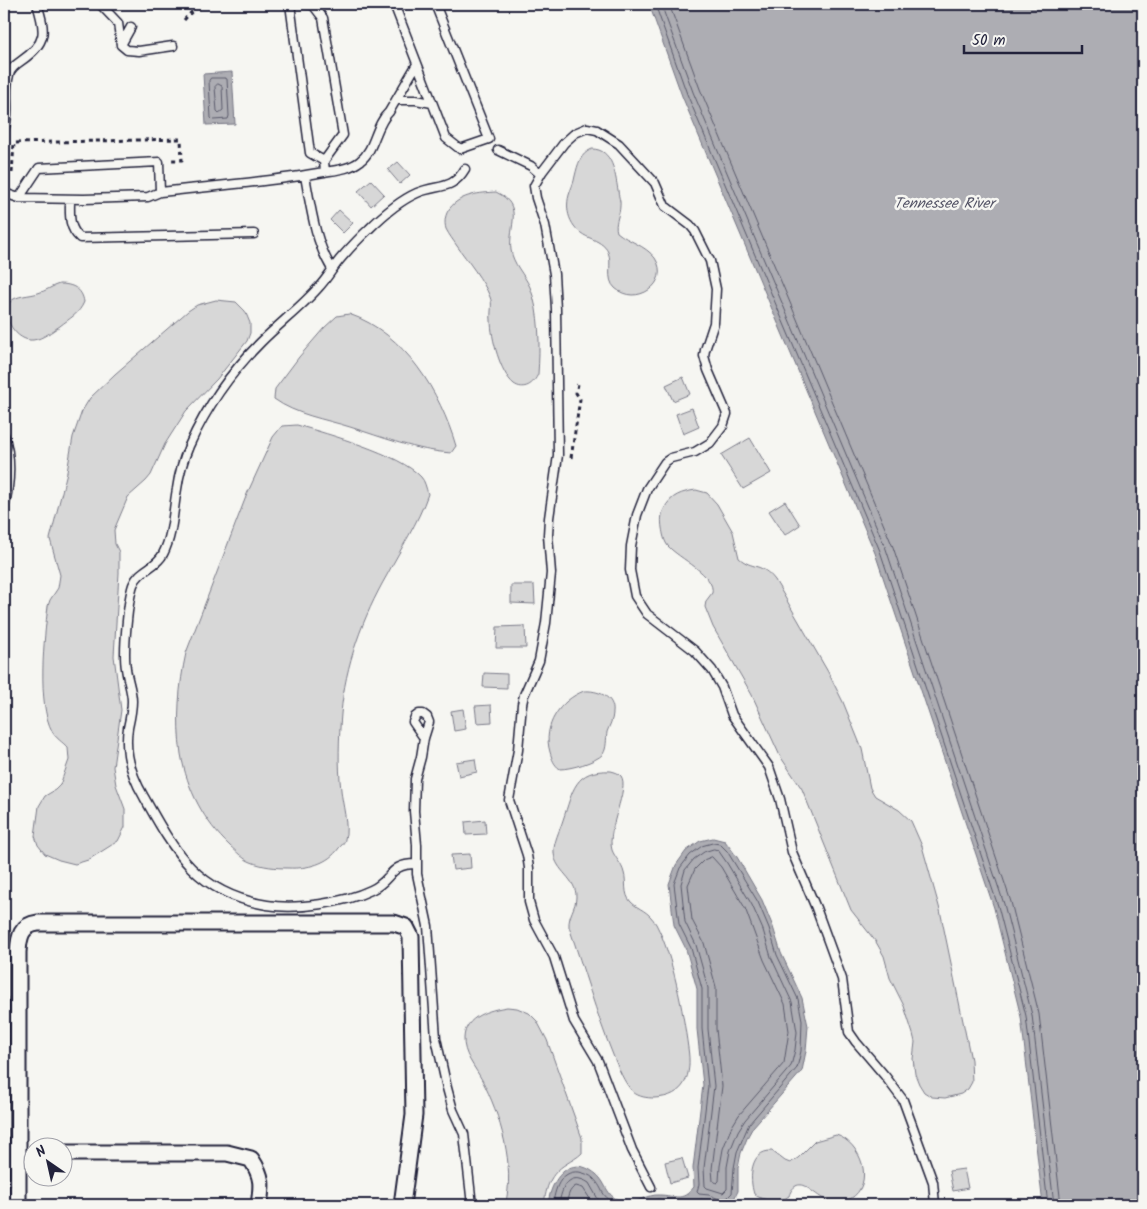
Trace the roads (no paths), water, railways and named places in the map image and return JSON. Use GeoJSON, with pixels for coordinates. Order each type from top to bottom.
{"type":"FeatureCollection","features":[{"type":"Feature","properties":{"kind":"street"},"geometry":{"type":"LineString","coordinates":[[25,1136],[18,952],[19,939],[22,931],[27,926],[38,923],[394,923],[406,927],[411,937],[414,1115],[402,1205]]}},
{"type":"Feature","properties":{"kind":"street"},"geometry":{"type":"LineString","coordinates":[[72,1153],[226,1153],[251,1159],[258,1170],[262,1184],[260,1205]]}},
{"type":"Feature","properties":{"kind":"street"},"geometry":{"type":"LineString","coordinates":[[18,1205],[22,1179]]}},
{"type":"Feature","properties":{"kind":"lane"},"geometry":{"type":"LineString","coordinates":[[4,130],[7,119],[6,85],[10,71],[15,64],[32,53],[41,41],[44,27],[37,4]]}},
{"type":"Feature","properties":{"kind":"lane"},"geometry":{"type":"LineString","coordinates":[[100,4],[105,12],[118,23],[121,45],[127,50],[173,46]]}},
{"type":"Feature","properties":{"kind":"lane"},"geometry":{"type":"LineString","coordinates":[[290,4],[310,153],[324,161]]}},
{"type":"Feature","properties":{"kind":"lane"},"geometry":{"type":"LineString","coordinates":[[306,4],[313,6],[323,18],[343,136],[324,161],[325,172]]}},
{"type":"Feature","properties":{"kind":"lane"},"geometry":{"type":"LineString","coordinates":[[394,4],[446,138],[460,148],[489,139],[435,4]]}},
{"type":"Feature","properties":{"kind":"lane"},"geometry":{"type":"LineString","coordinates":[[121,45],[131,27]]}},
{"type":"Feature","properties":{"kind":"lane"},"geometry":{"type":"LineString","coordinates":[[4,193],[19,198],[70,200],[148,197],[160,192],[305,176],[353,166],[362,160],[368,152],[384,117],[389,112],[417,64]]}},
{"type":"Feature","properties":{"kind":"lane"},"geometry":{"type":"LineString","coordinates":[[396,100],[416,100],[432,103]]}},
{"type":"Feature","properties":{"kind":"lane"},"geometry":{"type":"LineString","coordinates":[[651,1187],[632,1150],[598,1061],[574,1021],[554,957],[534,920],[530,902],[527,854],[509,800],[519,744],[522,704],[539,661],[546,623],[551,573],[548,535],[549,518],[558,455],[556,309],[548,236],[534,192],[534,186],[540,174],[569,138],[581,129],[587,128],[597,130],[619,144],[655,183],[665,206],[690,225],[695,232],[710,260],[715,279],[714,323],[704,356],[727,414],[723,426],[710,443],[695,452],[670,458],[665,462],[647,489],[637,515],[632,536],[630,557],[632,584],[639,605],[646,614],[695,651],[712,670],[722,687],[732,715],[769,767],[778,794],[792,852],[816,908],[842,979],[850,1032],[903,1100],[933,1182],[935,1205]]}},
{"type":"Feature","properties":{"kind":"lane"},"geometry":{"type":"LineString","coordinates":[[498,150],[530,166],[540,174]]}},
{"type":"Feature","properties":{"kind":"lane"},"geometry":{"type":"LineString","coordinates":[[19,198],[38,168],[159,162],[160,192]]}},
{"type":"Feature","properties":{"kind":"lane"},"geometry":{"type":"LineString","coordinates":[[416,864],[404,864],[396,868],[384,882],[373,889],[344,899],[294,906],[272,906],[254,903],[236,897],[202,880],[187,865],[162,828],[138,786],[130,767],[127,740],[132,697],[125,661],[132,587],[140,574],[158,561],[164,553],[171,530],[180,474],[189,447],[201,423],[234,372],[259,344],[316,290],[332,269],[365,233],[393,207],[417,193],[451,184],[459,178],[465,169]]}},
{"type":"Feature","properties":{"kind":"lane"},"geometry":{"type":"LineString","coordinates":[[305,176],[312,214],[322,250],[332,269]]}},
{"type":"Feature","properties":{"kind":"lane"},"geometry":{"type":"LineString","coordinates":[[70,200],[70,226],[80,238],[254,234]]}},
{"type":"Feature","properties":{"kind":"lane"},"geometry":{"type":"LineString","coordinates":[[4,434],[8,451],[9,470],[8,490],[4,508]]}},
{"type":"Feature","properties":{"kind":"lane"},"geometry":{"type":"LineString","coordinates":[[424,738],[415,779],[414,811],[418,886],[428,926],[436,1038],[448,1094],[464,1134],[472,1205]]}},
{"type":"Feature","properties":{"kind":"water","name":"Tennessee River"},"geometry":{"type":"Polygon","coordinates":[[[649,4],[1143,4],[1143,1205],[1043,1205],[1021,1017],[994,908],[875,553],[682,96],[649,4]]]}},
{"type":"Feature","properties":{"kind":"water"},"geometry":{"type":"Polygon","coordinates":[[[232,72],[235,124],[206,125],[203,74],[232,72]]]}},
{"type":"Feature","properties":{"kind":"water"},"geometry":{"type":"Polygon","coordinates":[[[713,838],[725,841],[737,857],[762,900],[781,953],[802,998],[808,1026],[802,1071],[753,1127],[748,1136],[741,1153],[738,1168],[738,1191],[733,1201],[725,1204],[701,1199],[688,1205],[548,1205],[557,1179],[569,1168],[577,1166],[586,1168],[596,1174],[610,1194],[625,1202],[634,1202],[655,1195],[682,1197],[694,1187],[693,1168],[703,1085],[697,1029],[697,989],[686,949],[674,925],[669,884],[676,865],[686,851],[700,841],[713,838]]]}}]}
